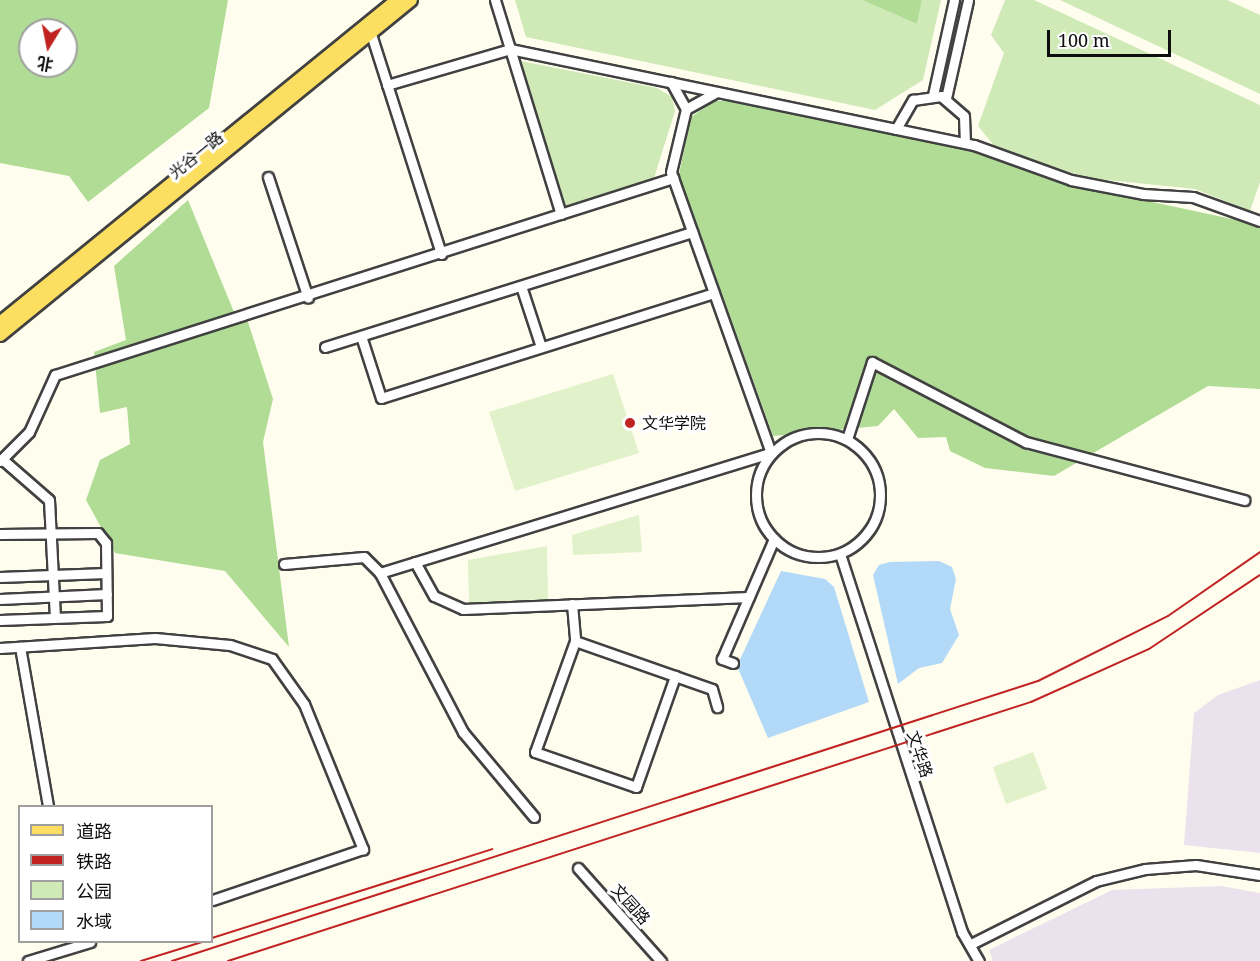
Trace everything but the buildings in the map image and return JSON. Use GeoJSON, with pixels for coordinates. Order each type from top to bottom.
{"type":"FeatureCollection","features":[{"type":"Feature","properties":{"kind":"main road","name":"光谷一路"},"geometry":{"type":"LineString","coordinates":[[0,323],[397,0]]}},
{"type":"Feature","properties":{"kind":"main road","name":"光谷一路"},"geometry":{"type":"LineString","coordinates":[[0,335],[411,0]]}},
{"type":"Feature","properties":{"kind":"street"},"geometry":{"type":"LineString","coordinates":[[495,0],[561,214]]}},
{"type":"Feature","properties":{"kind":"street"},"geometry":{"type":"LineString","coordinates":[[933,95],[954,0]]}},
{"type":"Feature","properties":{"kind":"street"},"geometry":{"type":"LineString","coordinates":[[946,98],[968,0]]}},
{"type":"Feature","properties":{"kind":"street"},"geometry":{"type":"LineString","coordinates":[[371,34],[441,254]]}},
{"type":"Feature","properties":{"kind":"street"},"geometry":{"type":"LineString","coordinates":[[387,86],[510,49],[965,143],[1071,180],[1143,194],[1193,197],[1260,221]]}},
{"type":"Feature","properties":{"kind":"street"},"geometry":{"type":"LineString","coordinates":[[380,573],[771,453],[807,433],[847,439],[875,469],[880,498],[871,528],[840,554],[799,555],[774,539],[757,511],[755,490],[771,453],[673,178],[686,109],[671,82]]}},
{"type":"Feature","properties":{"kind":"street"},"geometry":{"type":"LineString","coordinates":[[686,109],[717,92]]}},
{"type":"Feature","properties":{"kind":"street"},"geometry":{"type":"LineString","coordinates":[[896,129],[908,104],[933,95],[946,98],[964,116],[965,143]]}},
{"type":"Feature","properties":{"kind":"street"},"geometry":{"type":"LineString","coordinates":[[268,177],[308,297]]}},
{"type":"Feature","properties":{"kind":"street"},"geometry":{"type":"LineString","coordinates":[[55,618],[49,500],[1,460],[29,432],[55,375],[308,297],[673,178]]}},
{"type":"Feature","properties":{"kind":"street"},"geometry":{"type":"LineString","coordinates":[[325,347],[692,232]]}},
{"type":"Feature","properties":{"kind":"street"},"geometry":{"type":"LineString","coordinates":[[520,286],[541,347]]}},
{"type":"Feature","properties":{"kind":"street"},"geometry":{"type":"LineString","coordinates":[[362,336],[381,398],[714,293]]}},
{"type":"Feature","properties":{"kind":"street"},"geometry":{"type":"LineString","coordinates":[[847,439],[872,362],[1026,442],[1244,500]]}},
{"type":"Feature","properties":{"kind":"street"},"geometry":{"type":"LineString","coordinates":[[0,534],[51,531],[98,533],[106,543],[107,594],[107,616],[0,620]]}},
{"type":"Feature","properties":{"kind":"street"},"geometry":{"type":"LineString","coordinates":[[733,663],[722,659],[774,539]]}},
{"type":"Feature","properties":{"kind":"street","name":"文华路"},"geometry":{"type":"LineString","coordinates":[[840,554],[971,944],[979,961]]}},
{"type":"Feature","properties":{"kind":"street"},"geometry":{"type":"LineString","coordinates":[[285,564],[364,557],[380,573],[463,732],[534,817]]}},
{"type":"Feature","properties":{"kind":"street"},"geometry":{"type":"LineString","coordinates":[[416,562],[434,596],[446,605],[572,604],[749,597]]}},
{"type":"Feature","properties":{"kind":"street"},"geometry":{"type":"LineString","coordinates":[[0,577],[106,573]]}},
{"type":"Feature","properties":{"kind":"street"},"geometry":{"type":"LineString","coordinates":[[0,599],[107,594]]}},
{"type":"Feature","properties":{"kind":"street"},"geometry":{"type":"LineString","coordinates":[[572,604],[575,641],[536,752],[636,787],[675,676]]}},
{"type":"Feature","properties":{"kind":"street"},"geometry":{"type":"LineString","coordinates":[[0,648],[155,638],[230,645],[272,659],[304,704],[363,849],[213,900]]}},
{"type":"Feature","properties":{"kind":"street"},"geometry":{"type":"LineString","coordinates":[[575,641],[712,689],[717,706]]}},
{"type":"Feature","properties":{"kind":"street"},"geometry":{"type":"LineString","coordinates":[[20,647],[48,805]]}},
{"type":"Feature","properties":{"kind":"street"},"geometry":{"type":"LineString","coordinates":[[971,944],[1096,881],[1145,869],[1196,866],[1260,875]]}},
{"type":"Feature","properties":{"kind":"street","name":"文园路"},"geometry":{"type":"LineString","coordinates":[[578,868],[661,961]]}},
{"type":"Feature","properties":{"kind":"street"},"geometry":{"type":"LineString","coordinates":[[28,961],[73,944]]}},
{"type":"Feature","properties":{"kind":"shaded area"},"geometry":{"type":"Polygon","coordinates":[[[1260,680],[1260,853],[1184,845],[1194,713],[1218,695],[1260,680]]]}},
{"type":"Feature","properties":{"kind":"shaded area"},"geometry":{"type":"Polygon","coordinates":[[[1221,886],[1260,893],[1260,961],[993,961],[989,950],[1112,890],[1221,886]]]}},
{"type":"Feature","properties":{"kind":"green space"},"geometry":{"type":"Polygon","coordinates":[[[0,0],[228,0],[209,108],[88,202],[69,176],[0,163],[0,0]]]}},
{"type":"Feature","properties":{"kind":"green space"},"geometry":{"type":"Polygon","coordinates":[[[515,0],[862,0],[917,24],[922,0],[941,0],[923,80],[875,110],[526,37],[515,0]]]}},
{"type":"Feature","properties":{"kind":"green space"},"geometry":{"type":"Polygon","coordinates":[[[862,0],[922,0],[917,24],[862,0]]]}},
{"type":"Feature","properties":{"kind":"green space"},"geometry":{"type":"Polygon","coordinates":[[[1005,0],[1034,0],[1260,105],[1260,182],[1250,211],[1195,189],[1088,178],[996,148],[978,126],[1004,53],[991,35],[1005,0]]]}},
{"type":"Feature","properties":{"kind":"green space"},"geometry":{"type":"Polygon","coordinates":[[[1060,0],[1227,0],[1260,15],[1260,94],[1060,0]]]}},
{"type":"Feature","properties":{"kind":"green space"},"geometry":{"type":"Polygon","coordinates":[[[521,61],[657,88],[672,97],[675,111],[654,178],[565,206],[521,61]]]}},
{"type":"Feature","properties":{"kind":"green space"},"geometry":{"type":"Polygon","coordinates":[[[714,101],[733,101],[970,149],[1073,185],[1260,225],[1260,389],[1208,386],[1054,476],[985,468],[950,451],[946,437],[918,438],[894,409],[878,426],[773,436],[679,174],[691,117],[714,101]]]}},
{"type":"Feature","properties":{"kind":"green space"},"geometry":{"type":"Polygon","coordinates":[[[188,200],[236,317],[248,322],[273,399],[263,442],[289,647],[225,571],[115,553],[86,500],[100,460],[130,444],[127,407],[100,413],[94,352],[126,340],[114,266],[188,200]]]}},
{"type":"Feature","properties":{"kind":"green space"},"geometry":{"type":"Polygon","coordinates":[[[613,374],[639,453],[515,491],[489,412],[613,374]]]}},
{"type":"Feature","properties":{"kind":"green space"},"geometry":{"type":"Polygon","coordinates":[[[639,515],[642,552],[573,555],[572,535],[639,515]]]}},
{"type":"Feature","properties":{"kind":"green space"},"geometry":{"type":"Polygon","coordinates":[[[547,546],[548,599],[469,603],[468,560],[547,546]]]}},
{"type":"Feature","properties":{"kind":"green space"},"geometry":{"type":"Polygon","coordinates":[[[1033,752],[1047,789],[1006,804],[993,767],[1033,752]]]}},
{"type":"Feature","properties":{"kind":"water"},"geometry":{"type":"Polygon","coordinates":[[[939,561],[952,567],[956,579],[950,609],[959,635],[942,663],[919,668],[898,684],[873,575],[879,565],[890,562],[939,561]]]}},
{"type":"Feature","properties":{"kind":"water"},"geometry":{"type":"Polygon","coordinates":[[[781,571],[825,579],[834,587],[869,702],[768,738],[737,666],[781,571]]]}},
{"type":"Feature","properties":{"kind":"railway"},"geometry":{"type":"LineString","coordinates":[[172,961],[1038,681],[1168,616],[1260,552]]}},
{"type":"Feature","properties":{"kind":"railway"},"geometry":{"type":"LineString","coordinates":[[228,961],[1031,702],[1149,649],[1260,575]]}},
{"type":"Feature","properties":{"kind":"railway"},"geometry":{"type":"LineString","coordinates":[[213,938],[492,849]]}},
{"type":"Feature","properties":{"kind":"railway"},"geometry":{"type":"LineString","coordinates":[[141,961],[199,943]]}},
{"type":"Feature","properties":{"kind":"place","name":"文华学院"},"geometry":{"type":"Point","coordinates":[630,423]}}]}
